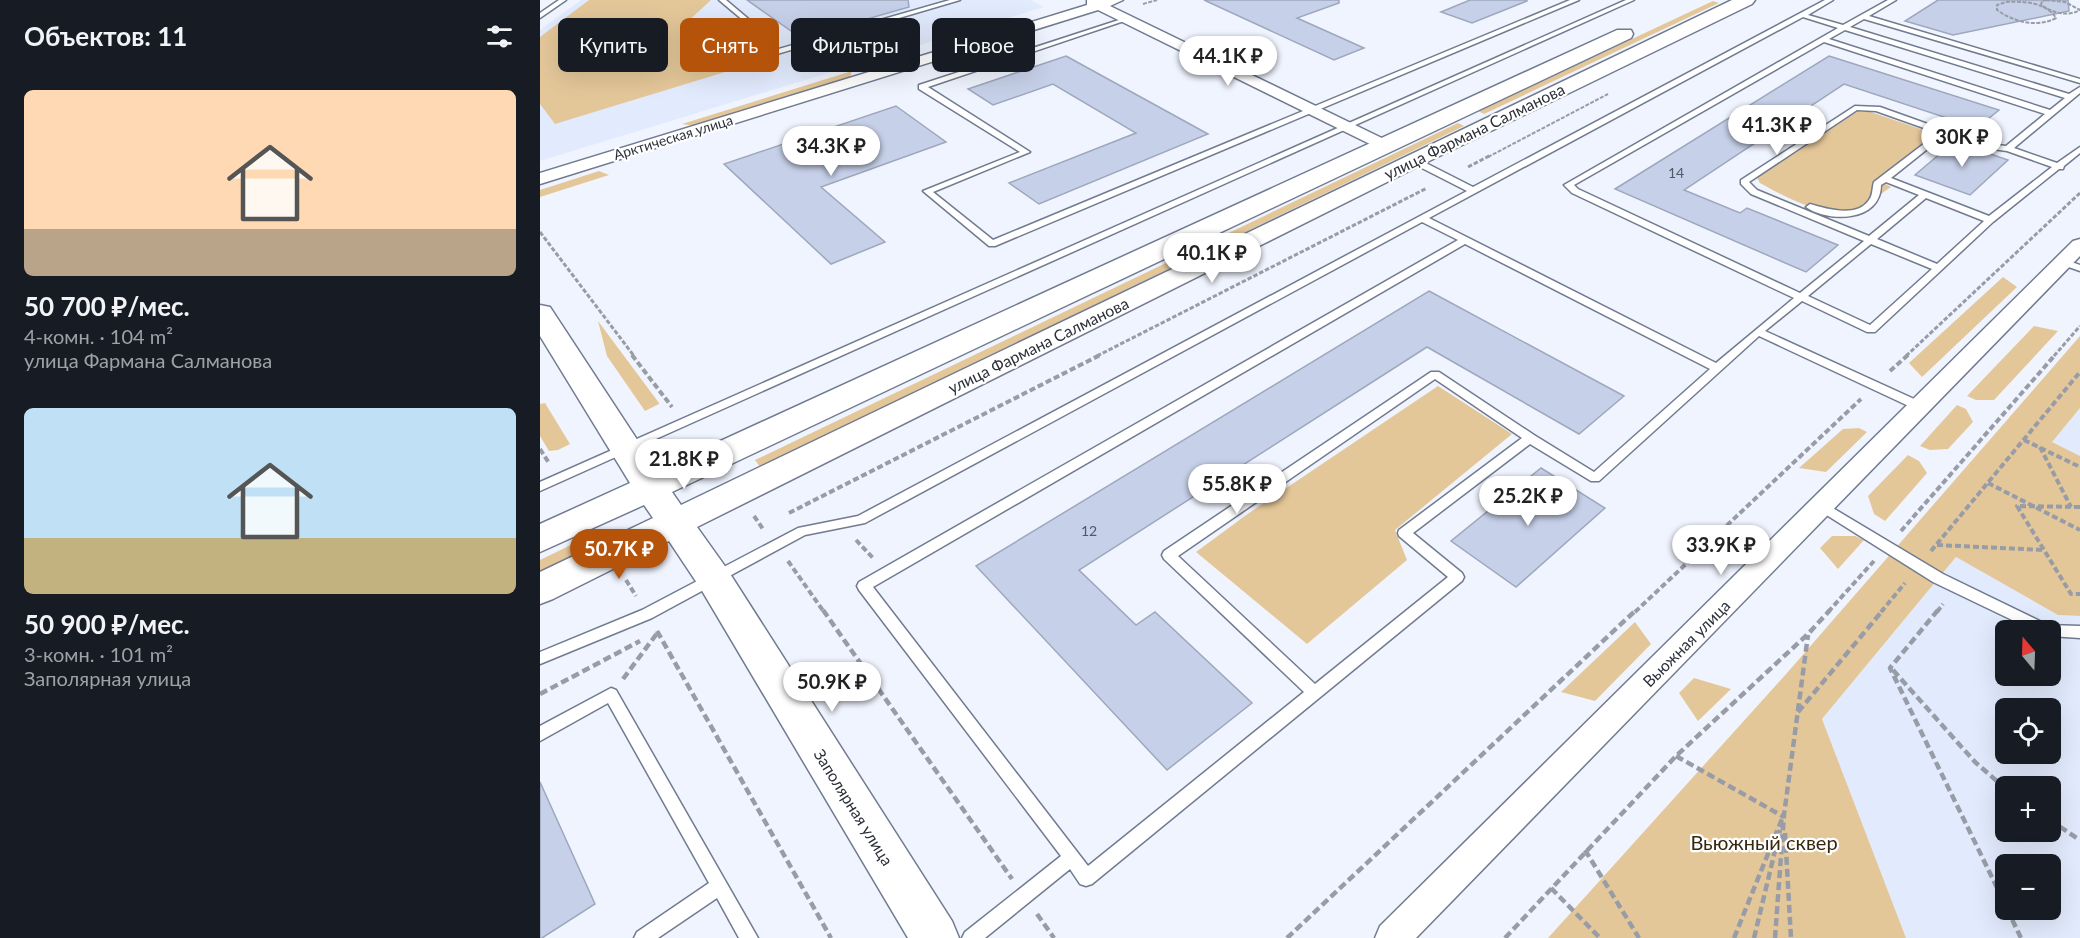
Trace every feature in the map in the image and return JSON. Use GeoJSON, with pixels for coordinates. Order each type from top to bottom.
{"type":"FeatureCollection","features":[{"type":"Feature","properties":{"kind":"street","name":"Арктическая улица"},"geometry":{"type":"LineString","coordinates":[[540,179],[1093,3],[1116,0]]}},
{"type":"Feature","properties":{"kind":"street","name":"улица Фармана Салманова"},"geometry":{"type":"LineString","coordinates":[[540,539],[1696,0]]}},
{"type":"Feature","properties":{"kind":"street"},"geometry":{"type":"LineString","coordinates":[[1093,3],[1384,145]]}},
{"type":"Feature","properties":{"kind":"street","name":"улица Фармана Салманова"},"geometry":{"type":"LineString","coordinates":[[540,589],[1736,3]]}},
{"type":"Feature","properties":{"kind":"street","name":"Вьюжная улица"},"geometry":{"type":"LineString","coordinates":[[1392,938],[1919,406],[2074,258]]}},
{"type":"Feature","properties":{"kind":"street","name":"Заполярная улица"},"geometry":{"type":"LineString","coordinates":[[540,313],[650,487],[714,579],[935,938]]}},
{"type":"Feature","properties":{"kind":"lane"},"geometry":{"type":"LineString","coordinates":[[540,16],[563,0]]}},
{"type":"Feature","properties":{"kind":"lane"},"geometry":{"type":"LineString","coordinates":[[722,0],[748,22],[715,32],[750,60],[957,0]]}},
{"type":"Feature","properties":{"kind":"lane"},"geometry":{"type":"LineString","coordinates":[[1127,19],[922,87],[1026,152],[927,190],[992,244],[1576,0]]}},
{"type":"Feature","properties":{"kind":"lane"},"geometry":{"type":"LineString","coordinates":[[540,487],[1631,0]]}},
{"type":"Feature","properties":{"kind":"lane"},"geometry":{"type":"LineString","coordinates":[[540,658],[647,614],[802,531],[861,520],[1830,0]]}},
{"type":"Feature","properties":{"kind":"lane"},"geometry":{"type":"LineString","coordinates":[[1893,0],[1568,185],[1575,191],[1871,330],[1990,220],[2080,149]]}},
{"type":"Feature","properties":{"kind":"lane"},"geometry":{"type":"LineString","coordinates":[[1802,15],[2070,97]]}},
{"type":"Feature","properties":{"kind":"lane"},"geometry":{"type":"LineString","coordinates":[[1864,17],[2080,81]]}},
{"type":"Feature","properties":{"kind":"lane"},"geometry":{"type":"LineString","coordinates":[[1825,40],[2051,113]]}},
{"type":"Feature","properties":{"kind":"lane"},"geometry":{"type":"LineString","coordinates":[[2008,149],[2080,88]]}},
{"type":"Feature","properties":{"kind":"lane"},"geometry":{"type":"LineString","coordinates":[[1938,268],[1754,192],[1744,182],[1855,108],[1876,109],[1980,145],[2008,149],[2060,167]]}},
{"type":"Feature","properties":{"kind":"lane"},"geometry":{"type":"LineString","coordinates":[[1752,177],[1762,188],[1820,211],[1856,212],[1866,208],[1876,199],[1877,184],[1944,132]]}},
{"type":"Feature","properties":{"kind":"lane"},"geometry":{"type":"LineString","coordinates":[[1413,160],[1474,191]]}},
{"type":"Feature","properties":{"kind":"lane"},"geometry":{"type":"LineString","coordinates":[[1885,179],[1990,220]]}},
{"type":"Feature","properties":{"kind":"lane"},"geometry":{"type":"LineString","coordinates":[[1314,692],[1169,555],[1435,374],[1530,438],[1595,478],[1758,332],[1925,195]]}},
{"type":"Feature","properties":{"kind":"lane"},"geometry":{"type":"LineString","coordinates":[[1422,219],[1717,368]]}},
{"type":"Feature","properties":{"kind":"lane"},"geometry":{"type":"LineString","coordinates":[[1465,240],[864,586],[1086,878],[1457,577],[1404,533],[1530,438]]}},
{"type":"Feature","properties":{"kind":"lane"},"geometry":{"type":"LineString","coordinates":[[1758,332],[1919,406]]}},
{"type":"Feature","properties":{"kind":"lane"},"geometry":{"type":"LineString","coordinates":[[1821,506],[1918,567],[2025,620]]}},
{"type":"Feature","properties":{"kind":"lane"},"geometry":{"type":"LineString","coordinates":[[2061,631],[2080,632]]}},
{"type":"Feature","properties":{"kind":"lane"},"geometry":{"type":"LineString","coordinates":[[540,734],[611,694],[718,887],[749,938]]}},
{"type":"Feature","properties":{"kind":"lane"},"geometry":{"type":"LineString","coordinates":[[970,938],[1072,857]]}},
{"type":"Feature","properties":{"kind":"lane"},"geometry":{"type":"LineString","coordinates":[[643,938],[718,887]]}},
{"type":"Feature","properties":{"kind":"path"},"geometry":{"type":"LineString","coordinates":[[2043,8],[2040,3],[2052,0],[2071,4],[2080,10],[2071,14],[2013,2],[2001,3],[1996,7],[2006,16],[2031,23],[2054,21],[2056,15],[2051,11]]}},
{"type":"Feature","properties":{"kind":"path"},"geometry":{"type":"LineString","coordinates":[[783,516],[1611,92]]}},
{"type":"Feature","properties":{"kind":"path"},"geometry":{"type":"LineString","coordinates":[[1287,938],[2080,193]]}},
{"type":"Feature","properties":{"kind":"path"},"geometry":{"type":"LineString","coordinates":[[540,232],[683,423]]}},
{"type":"Feature","properties":{"kind":"path"},"geometry":{"type":"LineString","coordinates":[[1505,938],[1585,850],[1676,756],[1808,634],[2080,326]]}},
{"type":"Feature","properties":{"kind":"path"},"geometry":{"type":"LineString","coordinates":[[1798,711],[2080,372]]}},
{"type":"Feature","properties":{"kind":"path"},"geometry":{"type":"LineString","coordinates":[[2024,440],[2080,467]]}},
{"type":"Feature","properties":{"kind":"path"},"geometry":{"type":"LineString","coordinates":[[2040,447],[2071,507]]}},
{"type":"Feature","properties":{"kind":"path"},"geometry":{"type":"LineString","coordinates":[[540,449],[560,478]]}},
{"type":"Feature","properties":{"kind":"path"},"geometry":{"type":"LineString","coordinates":[[1988,483],[2080,530]]}},
{"type":"Feature","properties":{"kind":"path"},"geometry":{"type":"LineString","coordinates":[[738,493],[789,561],[1054,938]]}},
{"type":"Feature","properties":{"kind":"path"},"geometry":{"type":"LineString","coordinates":[[2080,507],[2017,506],[2071,594],[2080,594]]}},
{"type":"Feature","properties":{"kind":"path"},"geometry":{"type":"LineString","coordinates":[[847,541],[856,540],[888,573]]}},
{"type":"Feature","properties":{"kind":"path"},"geometry":{"type":"LineString","coordinates":[[1936,545],[2044,550]]}},
{"type":"Feature","properties":{"kind":"path"},"geometry":{"type":"LineString","coordinates":[[610,555],[658,633],[831,938]]}},
{"type":"Feature","properties":{"kind":"path"},"geometry":{"type":"LineString","coordinates":[[780,566],[797,557]]}},
{"type":"Feature","properties":{"kind":"path"},"geometry":{"type":"LineString","coordinates":[[1890,668],[1957,587]]}},
{"type":"Feature","properties":{"kind":"path"},"geometry":{"type":"LineString","coordinates":[[540,694],[667,627]]}},
{"type":"Feature","properties":{"kind":"path"},"geometry":{"type":"LineString","coordinates":[[611,694],[658,633]]}},
{"type":"Feature","properties":{"kind":"path"},"geometry":{"type":"LineString","coordinates":[[1775,938],[1784,815],[1808,634]]}},
{"type":"Feature","properties":{"kind":"path"},"geometry":{"type":"LineString","coordinates":[[1890,668],[1913,689],[1966,753],[1995,779]]}},
{"type":"Feature","properties":{"kind":"path"},"geometry":{"type":"LineString","coordinates":[[1890,668],[1995,884]]}},
{"type":"Feature","properties":{"kind":"path"},"geometry":{"type":"LineString","coordinates":[[1676,756],[1784,815]]}},
{"type":"Feature","properties":{"kind":"path"},"geometry":{"type":"LineString","coordinates":[[1734,938],[1784,815]]}},
{"type":"Feature","properties":{"kind":"path"},"geometry":{"type":"LineString","coordinates":[[1754,938],[1784,815]]}},
{"type":"Feature","properties":{"kind":"path"},"geometry":{"type":"LineString","coordinates":[[1784,815],[1791,938]]}},
{"type":"Feature","properties":{"kind":"path"},"geometry":{"type":"LineString","coordinates":[[2061,828],[2079,840]]}},
{"type":"Feature","properties":{"kind":"path"},"geometry":{"type":"LineString","coordinates":[[1585,850],[1639,938]]}},
{"type":"Feature","properties":{"kind":"path"},"geometry":{"type":"LineString","coordinates":[[1551,888],[1600,938]]}},
{"type":"Feature","properties":{"kind":"path"},"geometry":{"type":"LineString","coordinates":[[2012,920],[2021,938]]}},
{"type":"Feature","properties":{"kind":"shaded area"},"geometry":{"type":"Polygon","coordinates":[[[581,0],[1031,0],[1044,7],[1008,18],[932,18],[932,41],[920,45],[920,18],[791,18],[791,72],[831,72],[540,161],[540,30],[581,0]]]}},
{"type":"Feature","properties":{"kind":"shaded area"},"geometry":{"type":"Polygon","coordinates":[[[2080,408],[2080,456],[2051,442],[2080,408]]]}},
{"type":"Feature","properties":{"kind":"shaded area"},"geometry":{"type":"Polygon","coordinates":[[[1956,557],[2058,615],[2080,616],[2080,938],[1906,938],[1822,719],[1956,557]]]}},
{"type":"Feature","properties":{"kind":"green space"},"geometry":{"type":"Polygon","coordinates":[[[589,0],[711,0],[691,18],[680,18],[680,72],[725,72],[555,124],[540,104],[540,37],[558,23],[558,72],[668,72],[668,18],[565,18],[589,0]]]}},
{"type":"Feature","properties":{"kind":"green space"},"geometry":{"type":"Polygon","coordinates":[[[1713,1],[1719,3],[1484,114],[1478,111],[1713,1]]]}},
{"type":"Feature","properties":{"kind":"green space"},"geometry":{"type":"Polygon","coordinates":[[[852,72],[850,77],[695,126],[682,124],[852,72]]]}},
{"type":"Feature","properties":{"kind":"green space"},"geometry":{"type":"Polygon","coordinates":[[[1857,112],[1871,112],[1935,134],[1876,179],[1891,187],[1856,209],[1832,212],[1819,209],[1781,195],[1760,183],[1756,176],[1857,112]]]}},
{"type":"Feature","properties":{"kind":"green space"},"geometry":{"type":"Polygon","coordinates":[[[1458,123],[1464,126],[760,467],[755,460],[1458,123]]]}},
{"type":"Feature","properties":{"kind":"green space"},"geometry":{"type":"Polygon","coordinates":[[[599,171],[609,175],[540,197],[540,190],[599,171]]]}},
{"type":"Feature","properties":{"kind":"green space"},"geometry":{"type":"Polygon","coordinates":[[[2003,277],[2017,287],[1922,377],[1909,363],[2003,277]]]}},
{"type":"Feature","properties":{"kind":"green space"},"geometry":{"type":"Polygon","coordinates":[[[598,321],[659,404],[645,411],[607,356],[598,321]]]}},
{"type":"Feature","properties":{"kind":"green space"},"geometry":{"type":"Polygon","coordinates":[[[2034,326],[2058,331],[1994,400],[1976,400],[1967,396],[2034,326]]]}},
{"type":"Feature","properties":{"kind":"green space","name":"Вьюжный сквер"},"geometry":{"type":"Polygon","coordinates":[[[2080,336],[2080,408],[2052,442],[2080,456],[2080,616],[2058,615],[1956,557],[1822,719],[1906,938],[1548,938],[1787,673],[2080,336]]]}},
{"type":"Feature","properties":{"kind":"green space"},"geometry":{"type":"Polygon","coordinates":[[[1438,386],[1512,434],[1395,530],[1407,560],[1307,644],[1196,552],[1249,513],[1438,386]]]}},
{"type":"Feature","properties":{"kind":"green space"},"geometry":{"type":"Polygon","coordinates":[[[545,403],[570,444],[558,450],[549,451],[540,436],[540,404],[545,403]]]}},
{"type":"Feature","properties":{"kind":"green space"},"geometry":{"type":"Polygon","coordinates":[[[1957,405],[1966,409],[1973,422],[1948,449],[1930,450],[1920,446],[1957,405]]]}},
{"type":"Feature","properties":{"kind":"green space"},"geometry":{"type":"Polygon","coordinates":[[[1859,428],[1867,432],[1826,472],[1799,468],[1843,429],[1859,428]]]}},
{"type":"Feature","properties":{"kind":"green space"},"geometry":{"type":"Polygon","coordinates":[[[1908,455],[1919,461],[1927,473],[1885,521],[1874,514],[1868,496],[1908,455]]]}},
{"type":"Feature","properties":{"kind":"green space"},"geometry":{"type":"Polygon","coordinates":[[[1832,536],[1855,536],[1864,540],[1838,569],[1820,548],[1832,536]]]}},
{"type":"Feature","properties":{"kind":"green space"},"geometry":{"type":"Polygon","coordinates":[[[579,541],[584,550],[540,571],[540,560],[579,541]]]}},
{"type":"Feature","properties":{"kind":"green space"},"geometry":{"type":"Polygon","coordinates":[[[1635,622],[1651,644],[1595,701],[1561,692],[1635,622]]]}},
{"type":"Feature","properties":{"kind":"green space"},"geometry":{"type":"Polygon","coordinates":[[[1694,678],[1731,689],[1698,721],[1679,693],[1694,678]]]}},
{"type":"Feature","properties":{"kind":"building"},"geometry":{"type":"Polygon","coordinates":[[[747,0],[908,0],[909,7],[871,18],[791,18],[791,31],[779,23],[779,18],[773,18],[747,0]]]}},
{"type":"Feature","properties":{"kind":"building"},"geometry":{"type":"Polygon","coordinates":[[[1204,0],[1339,0],[1339,3],[1297,18],[1364,48],[1334,60],[1204,0]]]}},
{"type":"Feature","properties":{"kind":"building"},"geometry":{"type":"Polygon","coordinates":[[[1470,0],[1527,1],[1472,23],[1441,12],[1470,0]]]}},
{"type":"Feature","properties":{"kind":"building"},"geometry":{"type":"Polygon","coordinates":[[[1938,0],[2068,0],[2069,11],[1953,35],[1905,21],[1938,0]]]}},
{"type":"Feature","properties":{"kind":"building"},"geometry":{"type":"Polygon","coordinates":[[[1066,56],[1208,134],[1039,204],[1009,183],[1136,133],[1053,84],[993,105],[968,89],[1018,72],[1035,72],[1035,66],[1066,56]]]}},
{"type":"Feature","properties":{"kind":"building"},"geometry":{"type":"Polygon","coordinates":[[[1829,56],[1999,110],[1977,128],[1844,84],[1684,190],[1740,213],[1747,208],[1838,245],[1806,272],[1615,189],[1829,56]]]}},
{"type":"Feature","properties":{"kind":"building"},"geometry":{"type":"Polygon","coordinates":[[[896,106],[946,142],[821,187],[885,242],[831,264],[724,164],[896,106]]]}},
{"type":"Feature","properties":{"kind":"building"},"geometry":{"type":"Polygon","coordinates":[[[1955,141],[2008,160],[1970,195],[1915,175],[1955,141]]]}},
{"type":"Feature","properties":{"kind":"building"},"geometry":{"type":"Polygon","coordinates":[[[1429,291],[1624,396],[1579,434],[1427,347],[1079,570],[1136,625],[1155,612],[1252,703],[1167,770],[976,566],[1429,291]]]}},
{"type":"Feature","properties":{"kind":"building"},"geometry":{"type":"Polygon","coordinates":[[[1541,468],[1605,508],[1516,587],[1451,541],[1541,468]]]}},
{"type":"Feature","properties":{"kind":"building"},"geometry":{"type":"Polygon","coordinates":[[[540,782],[595,904],[542,938],[540,938],[540,782]]]}}]}
